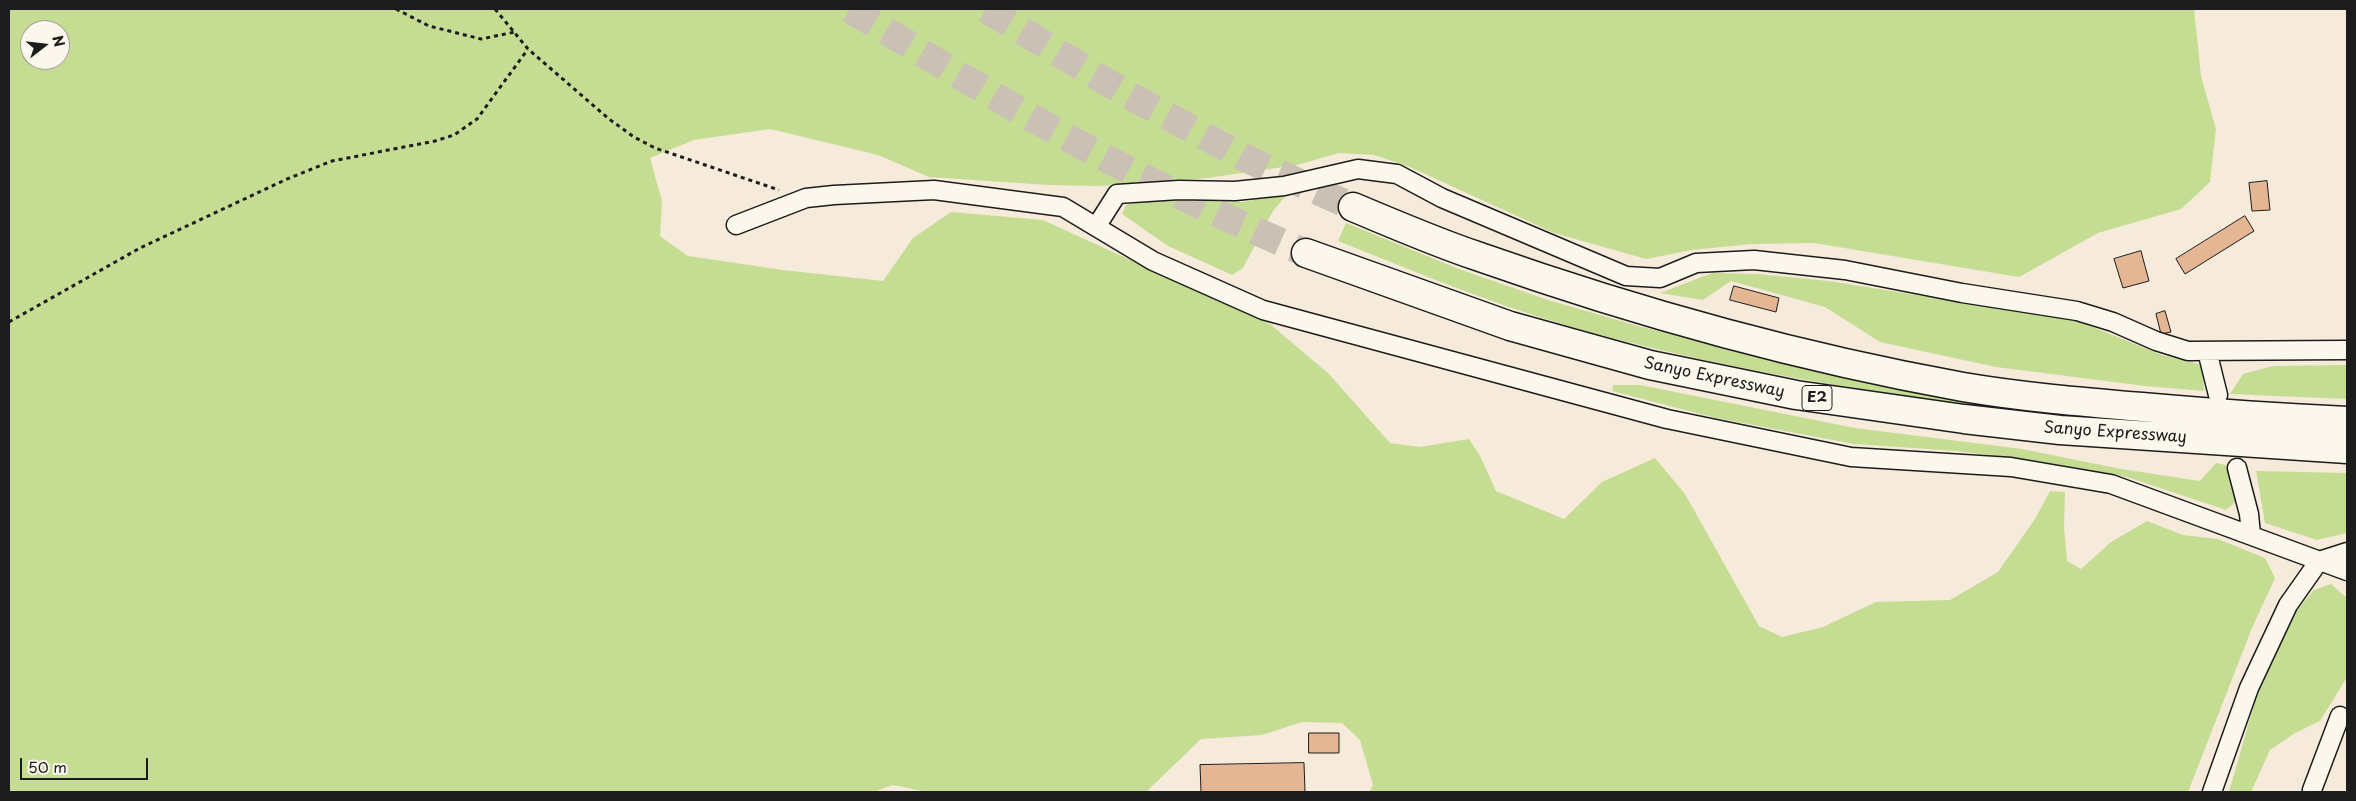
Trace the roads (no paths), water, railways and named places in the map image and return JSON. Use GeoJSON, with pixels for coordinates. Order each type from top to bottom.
{"type":"FeatureCollection","features":[{"type":"Feature","properties":{"kind":"highway","name":"Sanyo Expressway"},"geometry":{"type":"LineString","coordinates":[[1352,207],[1475,256],[1613,302],[1707,330],[1815,357],[1965,387],[2065,401],[2271,418],[2347,422]]}},
{"type":"Feature","properties":{"kind":"highway","name":"Sanyo Expressway"},"geometry":{"type":"LineString","coordinates":[[1306,253],[1510,326],[1650,365],[1796,395],[1964,419],[2060,430],[2347,449]]}},
{"type":"Feature","properties":{"kind":"street"},"geometry":{"type":"LineString","coordinates":[[1096,227],[1117,194],[1179,190],[1235,191],[1284,186],[1358,169],[1397,174],[1442,198],[1626,276],[1660,278],[1696,263],[1754,260],[1845,270],[2077,311],[2113,322],[2156,341],[2188,351],[2347,350]]}},
{"type":"Feature","properties":{"kind":"street"},"geometry":{"type":"LineString","coordinates":[[736,225],[806,198],[934,190],[1062,206],[1153,261],[1262,310],[1667,419],[1851,457],[2011,467],[2111,484],[2347,571]]}},
{"type":"Feature","properties":{"kind":"street"},"geometry":{"type":"LineString","coordinates":[[2206,351],[2218,395]]}},
{"type":"Feature","properties":{"kind":"street"},"geometry":{"type":"LineString","coordinates":[[2237,468],[2249,514],[2250,535]]}},
{"type":"Feature","properties":{"kind":"street"},"geometry":{"type":"LineString","coordinates":[[2212,792],[2249,688],[2288,605],[2319,562],[2347,552]]}},
{"type":"Feature","properties":{"kind":"street"},"geometry":{"type":"LineString","coordinates":[[2308,792],[2340,716]]}},
{"type":"Feature","properties":{"kind":"tunnel"},"geometry":{"type":"LineString","coordinates":[[850,9],[1002,100],[1094,152],[1199,205],[1306,253]]}},
{"type":"Feature","properties":{"kind":"tunnel"},"geometry":{"type":"LineString","coordinates":[[986,9],[1125,93],[1245,158],[1353,207]]}}]}
